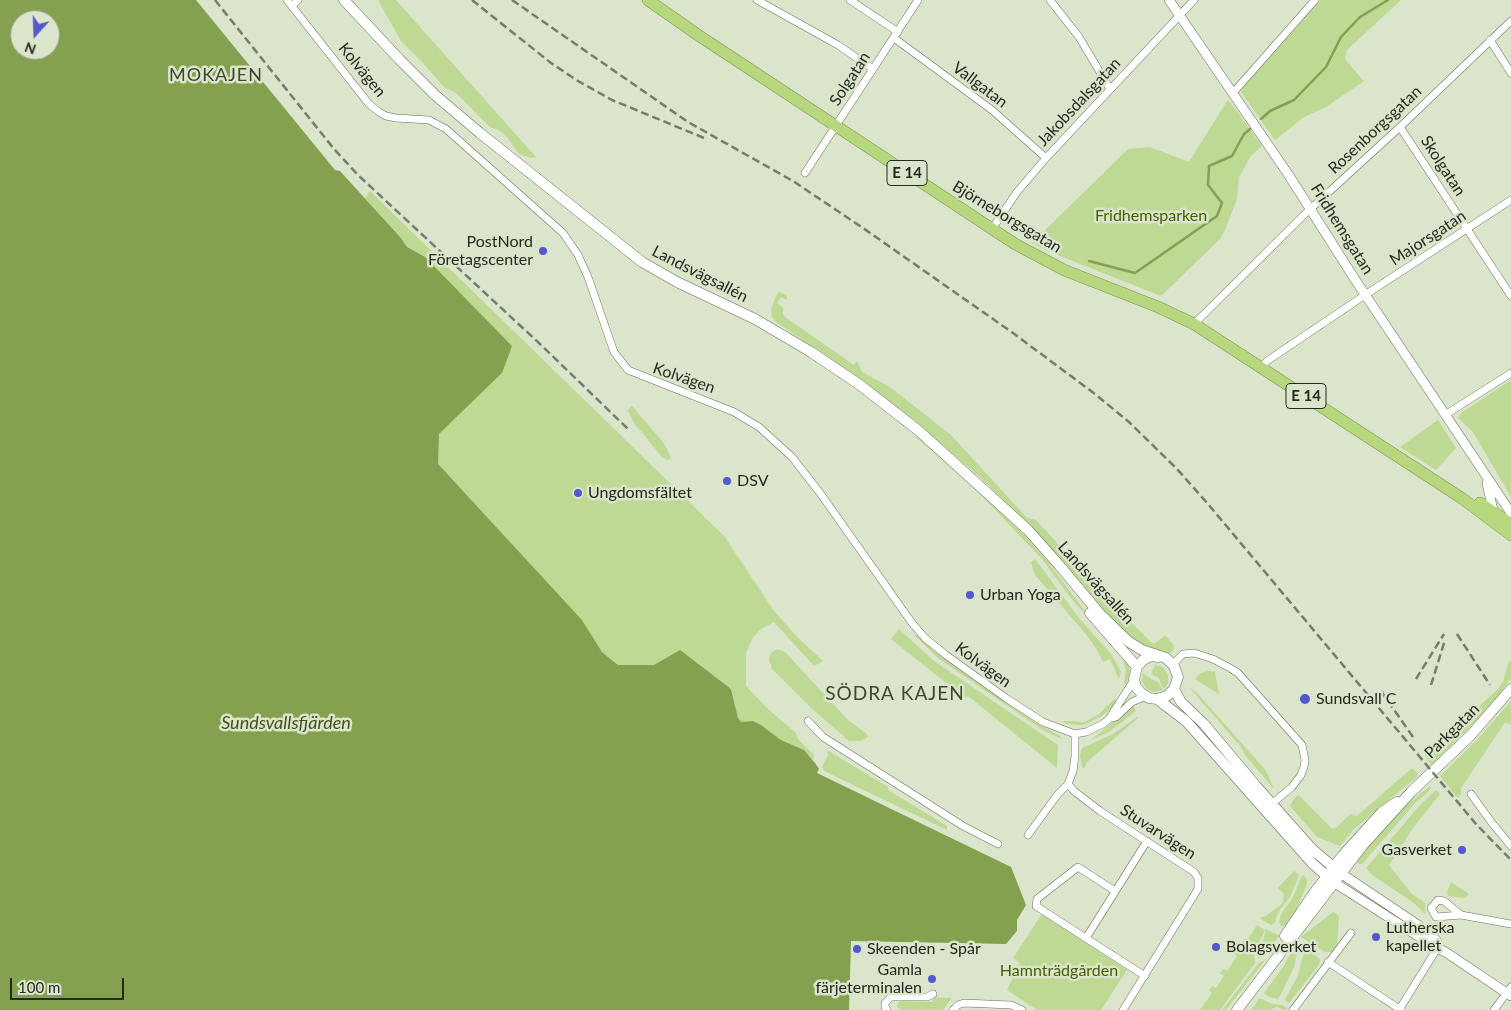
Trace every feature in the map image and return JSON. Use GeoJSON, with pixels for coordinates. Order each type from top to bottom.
{"type":"FeatureCollection","features":[{"type":"Feature","properties":{"kind":"highway","name":"Björneborgsgatan"},"geometry":{"type":"LineString","coordinates":[[648,0],[686,27],[1031,253],[1064,270],[1158,307],[1194,324],[1440,484],[1466,494],[1503,517]]}},
{"type":"Feature","properties":{"kind":"highway","name":"Fridhemsgatan"},"geometry":{"type":"LineString","coordinates":[[1503,517],[1511,535]]}},
{"type":"Feature","properties":{"kind":"main road","name":"Landsvägsallén"},"geometry":{"type":"LineString","coordinates":[[344,0],[435,95],[642,262],[677,282],[755,319],[811,352],[860,385],[919,431],[1012,515],[1040,544],[1100,614],[1124,638],[1142,650],[1169,661]]}},
{"type":"Feature","properties":{"kind":"main road","name":"Landsvägsallén"},"geometry":{"type":"LineString","coordinates":[[1012,515],[1137,667]]}},
{"type":"Feature","properties":{"kind":"main road"},"geometry":{"type":"LineString","coordinates":[[1157,699],[1167,696],[1174,689],[1178,677],[1169,661],[1151,656],[1143,660],[1137,667],[1134,680],[1136,686],[1146,696],[1157,699],[1186,721],[1268,807]]}},
{"type":"Feature","properties":{"kind":"main road"},"geometry":{"type":"LineString","coordinates":[[1174,689],[1181,702],[1204,724],[1313,864],[1334,875]]}},
{"type":"Feature","properties":{"kind":"main road","name":"Parkgatan"},"geometry":{"type":"LineString","coordinates":[[1334,875],[1412,791],[1470,736],[1511,689]]}},
{"type":"Feature","properties":{"kind":"main road"},"geometry":{"type":"LineString","coordinates":[[1229,1010],[1283,938],[1334,875]]}},
{"type":"Feature","properties":{"kind":"main road"},"geometry":{"type":"LineString","coordinates":[[1237,1010],[1334,875]]}},
{"type":"Feature","properties":{"kind":"street","name":"Kolvägen"},"geometry":{"type":"LineString","coordinates":[[298,0],[290,3],[374,108],[386,116],[429,120],[446,129],[563,233],[574,249],[588,277],[614,352],[628,370],[642,378],[724,406],[759,427],[782,447],[804,471],[890,594],[925,638],[1022,709],[1049,725],[1075,734]]}},
{"type":"Feature","properties":{"kind":"street"},"geometry":{"type":"LineString","coordinates":[[757,0],[838,45],[873,69]]}},
{"type":"Feature","properties":{"kind":"street","name":"Vallgatan"},"geometry":{"type":"LineString","coordinates":[[850,0],[992,110],[1046,158]]}},
{"type":"Feature","properties":{"kind":"street","name":"Solgatan"},"geometry":{"type":"LineString","coordinates":[[805,174],[918,0]]}},
{"type":"Feature","properties":{"kind":"street"},"geometry":{"type":"LineString","coordinates":[[1050,0],[1079,37],[1110,88]]}},
{"type":"Feature","properties":{"kind":"street","name":"Fridhemsgatan"},"geometry":{"type":"LineString","coordinates":[[1170,0],[1311,209],[1365,296],[1485,476],[1503,517]]}},
{"type":"Feature","properties":{"kind":"street","name":"Jakobsdalsgatan"},"geometry":{"type":"LineString","coordinates":[[992,229],[1017,192],[1046,158],[1194,0]]}},
{"type":"Feature","properties":{"kind":"street"},"geometry":{"type":"LineString","coordinates":[[1232,94],[1315,0]]}},
{"type":"Feature","properties":{"kind":"street","name":"Rosenborgsgatan"},"geometry":{"type":"LineString","coordinates":[[1194,324],[1311,209],[1511,21]]}},
{"type":"Feature","properties":{"kind":"street"},"geometry":{"type":"LineString","coordinates":[[1490,40],[1511,73]]}},
{"type":"Feature","properties":{"kind":"street","name":"Skolgatan"},"geometry":{"type":"LineString","coordinates":[[1400,126],[1511,296]]}},
{"type":"Feature","properties":{"kind":"street","name":"Majorsgatan"},"geometry":{"type":"LineString","coordinates":[[1262,367],[1267,361],[1511,200]]}},
{"type":"Feature","properties":{"kind":"street"},"geometry":{"type":"LineString","coordinates":[[1445,415],[1511,373]]}},
{"type":"Feature","properties":{"kind":"street","name":"Fridhemsgatan"},"geometry":{"type":"LineString","coordinates":[[1485,476],[1503,517]]}},
{"type":"Feature","properties":{"kind":"street"},"geometry":{"type":"LineString","coordinates":[[1169,661],[1183,654],[1194,652],[1223,663],[1238,673],[1302,746],[1304,767],[1301,775],[1292,787],[1268,807]]}},
{"type":"Feature","properties":{"kind":"street"},"geometry":{"type":"LineString","coordinates":[[1028,835],[1058,794],[1068,784],[1073,771],[1075,734],[1097,728],[1109,719],[1134,680]]}},
{"type":"Feature","properties":{"kind":"street"},"geometry":{"type":"LineString","coordinates":[[1109,719],[1116,717],[1132,702],[1146,696]]}},
{"type":"Feature","properties":{"kind":"street"},"geometry":{"type":"LineString","coordinates":[[808,721],[823,737],[963,826],[998,844]]}},
{"type":"Feature","properties":{"kind":"street","name":"Stuvarvägen"},"geometry":{"type":"LineString","coordinates":[[1068,784],[1083,798],[1194,872],[1199,883],[1198,889],[1123,1010]]}},
{"type":"Feature","properties":{"kind":"street"},"geometry":{"type":"LineString","coordinates":[[1471,794],[1511,846]]}},
{"type":"Feature","properties":{"kind":"street"},"geometry":{"type":"LineString","coordinates":[[1086,938],[1147,841]]}},
{"type":"Feature","properties":{"kind":"street"},"geometry":{"type":"LineString","coordinates":[[1115,891],[1078,867],[1036,899],[1036,906],[1145,976]]}},
{"type":"Feature","properties":{"kind":"street"},"geometry":{"type":"LineString","coordinates":[[1334,875],[1418,925],[1436,940],[1438,947],[1510,992],[1494,1010]]}},
{"type":"Feature","properties":{"kind":"street"},"geometry":{"type":"LineString","coordinates":[[1461,915],[1511,924]]}},
{"type":"Feature","properties":{"kind":"street"},"geometry":{"type":"LineString","coordinates":[[1293,1010],[1351,933]]}},
{"type":"Feature","properties":{"kind":"street"},"geometry":{"type":"LineString","coordinates":[[1328,962],[1400,1010],[1438,947]]}},
{"type":"Feature","properties":{"kind":"street"},"geometry":{"type":"LineString","coordinates":[[888,1010],[885,1007],[885,1003],[891,996],[927,997],[933,994]]}},
{"type":"Feature","properties":{"kind":"street"},"geometry":{"type":"LineString","coordinates":[[953,1010],[958,1005],[964,1003],[1011,1005],[1022,1010]]}},
{"type":"Feature","properties":{"kind":"green space"},"geometry":{"type":"Polygon","coordinates":[[[378,0],[396,0],[536,157],[531,158],[519,154],[507,137],[490,127],[455,92],[445,88],[401,41],[378,0]]]}},
{"type":"Feature","properties":{"kind":"green space"},"geometry":{"type":"Polygon","coordinates":[[[1321,0],[1401,0],[1347,50],[1345,57],[1347,62],[1364,81],[1326,107],[1304,117],[1275,140],[1241,92],[1321,0]]]}},
{"type":"Feature","properties":{"kind":"green space","name":"Fridhemsparken"},"geometry":{"type":"Polygon","coordinates":[[[1227,101],[1230,102],[1262,146],[1251,156],[1239,177],[1237,199],[1220,239],[1161,296],[1032,243],[1128,149],[1150,147],[1189,162],[1227,101]]]}},
{"type":"Feature","properties":{"kind":"green space"},"geometry":{"type":"Polygon","coordinates":[[[370,191],[724,536],[774,611],[797,637],[823,661],[814,666],[774,622],[761,629],[753,637],[746,653],[746,686],[768,709],[796,733],[798,739],[814,755],[814,758],[812,759],[804,750],[781,740],[753,721],[741,723],[738,718],[731,688],[654,665],[618,665],[602,652],[582,620],[437,464],[439,434],[502,373],[425,257],[407,247],[365,198],[370,191]]]}},
{"type":"Feature","properties":{"kind":"green space"},"geometry":{"type":"Polygon","coordinates":[[[779,292],[786,295],[787,298],[786,300],[781,297],[777,303],[783,308],[785,317],[854,365],[857,361],[862,372],[890,387],[951,435],[1027,518],[1036,520],[1117,608],[1126,616],[1136,618],[1132,623],[1153,644],[1165,636],[1174,646],[1173,651],[1168,654],[1140,645],[1115,626],[1051,548],[981,478],[914,420],[827,356],[776,322],[772,317],[771,310],[779,292]]]}},
{"type":"Feature","properties":{"kind":"green space"},"geometry":{"type":"Polygon","coordinates":[[[1511,380],[1511,497],[1473,432],[1458,418],[1461,413],[1511,380]]]}},
{"type":"Feature","properties":{"kind":"green space"},"geometry":{"type":"Polygon","coordinates":[[[632,406],[663,442],[671,457],[668,460],[662,457],[634,423],[628,410],[632,406]]]}},
{"type":"Feature","properties":{"kind":"green space"},"geometry":{"type":"Polygon","coordinates":[[[1438,420],[1456,448],[1436,470],[1400,447],[1438,420]]]}},
{"type":"Feature","properties":{"kind":"green space"},"geometry":{"type":"Polygon","coordinates":[[[917,435],[981,493],[1021,532],[1048,562],[1081,606],[1128,661],[1130,671],[1126,686],[1124,682],[1126,670],[1123,659],[1066,592],[1043,560],[977,491],[915,436],[917,435]]]}},
{"type":"Feature","properties":{"kind":"green space"},"geometry":{"type":"Polygon","coordinates":[[[1035,559],[1078,617],[1111,654],[1121,672],[1119,679],[1110,659],[1103,662],[1085,633],[1035,575],[1031,562],[1035,559]]]}},
{"type":"Feature","properties":{"kind":"green space"},"geometry":{"type":"Polygon","coordinates":[[[899,629],[934,661],[1058,745],[1057,768],[968,696],[965,698],[891,639],[899,629]]]}},
{"type":"Feature","properties":{"kind":"green space"},"geometry":{"type":"Polygon","coordinates":[[[914,635],[969,676],[1062,739],[1044,731],[938,658],[914,635]]]}},
{"type":"Feature","properties":{"kind":"green space"},"geometry":{"type":"Polygon","coordinates":[[[775,650],[785,652],[848,720],[867,734],[868,737],[861,741],[849,741],[810,707],[772,669],[769,659],[771,653],[775,650]]]}},
{"type":"Feature","properties":{"kind":"green space"},"geometry":{"type":"Polygon","coordinates":[[[1509,661],[1511,661],[1511,678],[1499,695],[1483,714],[1431,765],[1425,756],[1498,689],[1503,682],[1509,661]]]}},
{"type":"Feature","properties":{"kind":"green space"},"geometry":{"type":"Polygon","coordinates":[[[1155,665],[1163,667],[1168,674],[1168,683],[1165,688],[1162,687],[1159,678],[1151,674],[1155,665]]]}},
{"type":"Feature","properties":{"kind":"green space"},"geometry":{"type":"Polygon","coordinates":[[[1215,672],[1219,694],[1195,679],[1201,673],[1215,672]]]}},
{"type":"Feature","properties":{"kind":"green space"},"geometry":{"type":"Polygon","coordinates":[[[1143,673],[1158,682],[1163,690],[1154,692],[1147,689],[1142,682],[1143,673]]]}},
{"type":"Feature","properties":{"kind":"green space"},"geometry":{"type":"Polygon","coordinates":[[[1189,687],[1197,693],[1266,771],[1274,789],[1245,755],[1241,747],[1189,687]]]}},
{"type":"Feature","properties":{"kind":"green space"},"geometry":{"type":"Polygon","coordinates":[[[1116,699],[1114,706],[1102,716],[1088,723],[1081,725],[1063,722],[1085,722],[1099,714],[1116,699]]]}},
{"type":"Feature","properties":{"kind":"green space"},"geometry":{"type":"Polygon","coordinates":[[[1511,701],[1511,725],[1505,722],[1461,788],[1461,794],[1458,798],[1440,776],[1475,742],[1511,701]]]}},
{"type":"Feature","properties":{"kind":"green space"},"geometry":{"type":"Polygon","coordinates":[[[1133,706],[1136,711],[1109,732],[1091,740],[1133,706]]]}},
{"type":"Feature","properties":{"kind":"green space"},"geometry":{"type":"Polygon","coordinates":[[[1137,717],[1087,762],[1085,768],[1082,768],[1080,755],[1082,748],[1113,734],[1137,717]]]}},
{"type":"Feature","properties":{"kind":"green space"},"geometry":{"type":"Polygon","coordinates":[[[827,750],[947,826],[947,830],[824,771],[822,767],[828,755],[827,750]]]}},
{"type":"Feature","properties":{"kind":"green space"},"geometry":{"type":"Polygon","coordinates":[[[1412,768],[1419,775],[1353,830],[1340,846],[1317,837],[1290,806],[1295,797],[1299,795],[1332,829],[1337,827],[1350,814],[1357,816],[1412,768]]]}},
{"type":"Feature","properties":{"kind":"green space"},"geometry":{"type":"Polygon","coordinates":[[[1430,786],[1431,788],[1428,792],[1416,802],[1362,864],[1359,864],[1357,862],[1365,848],[1401,809],[1430,786]]]}},
{"type":"Feature","properties":{"kind":"green space"},"geometry":{"type":"Polygon","coordinates":[[[1436,790],[1440,794],[1413,828],[1389,865],[1412,894],[1425,903],[1425,914],[1414,903],[1372,875],[1366,868],[1421,804],[1436,790]]]}},
{"type":"Feature","properties":{"kind":"green space"},"geometry":{"type":"Polygon","coordinates":[[[1294,871],[1299,875],[1291,895],[1278,913],[1274,924],[1271,925],[1259,918],[1266,916],[1283,903],[1284,894],[1278,888],[1294,871]]]}},
{"type":"Feature","properties":{"kind":"green space"},"geometry":{"type":"Polygon","coordinates":[[[1304,875],[1307,884],[1296,911],[1286,926],[1281,926],[1279,922],[1281,914],[1292,899],[1304,875]]]}},
{"type":"Feature","properties":{"kind":"green space"},"geometry":{"type":"Polygon","coordinates":[[[1451,882],[1469,894],[1465,898],[1448,896],[1447,892],[1451,882]]]}},
{"type":"Feature","properties":{"kind":"green space"},"geometry":{"type":"Polygon","coordinates":[[[1333,912],[1339,916],[1337,946],[1332,952],[1325,952],[1301,937],[1333,912]]]}},
{"type":"Feature","properties":{"kind":"green space","name":"Hamnträdgården"},"geometry":{"type":"Polygon","coordinates":[[[1042,914],[1127,970],[1101,1010],[1037,1010],[1007,990],[1020,963],[1013,958],[1042,914]]]}},
{"type":"Feature","properties":{"kind":"green space"},"geometry":{"type":"Polygon","coordinates":[[[1257,925],[1265,930],[1254,954],[1255,963],[1220,1010],[1200,1010],[1212,993],[1209,990],[1212,986],[1216,988],[1224,976],[1220,973],[1223,969],[1227,971],[1237,956],[1234,953],[1244,939],[1247,940],[1257,925]]]}},
{"type":"Feature","properties":{"kind":"green space"},"geometry":{"type":"Polygon","coordinates":[[[1266,929],[1279,936],[1267,952],[1258,959],[1257,953],[1266,929]]]}},
{"type":"Feature","properties":{"kind":"green space"},"geometry":{"type":"Polygon","coordinates":[[[1294,946],[1298,949],[1294,967],[1281,994],[1278,999],[1269,997],[1264,993],[1284,966],[1294,946]]]}},
{"type":"Feature","properties":{"kind":"green space"},"geometry":{"type":"Polygon","coordinates":[[[1307,950],[1320,959],[1319,965],[1289,1003],[1285,1000],[1298,975],[1303,956],[1307,950]]]}},
{"type":"Feature","properties":{"kind":"green space"},"geometry":{"type":"Polygon","coordinates":[[[1266,959],[1226,1010],[1222,1010],[1259,963],[1266,959]]]}},
{"type":"Feature","properties":{"kind":"green space"},"geometry":{"type":"Polygon","coordinates":[[[933,997],[952,998],[943,1010],[901,1010],[896,1006],[900,1001],[933,1002],[933,997]]]}},
{"type":"Feature","properties":{"kind":"green space"},"geometry":{"type":"Polygon","coordinates":[[[1260,998],[1272,1004],[1282,1005],[1288,1009],[1284,1010],[1277,1007],[1269,1010],[1251,1010],[1260,998]]]}},
{"type":"Feature","properties":{"kind":"water","name":"Sundsvallsfjärden"},"geometry":{"type":"Polygon","coordinates":[[[0,0],[196,0],[335,170],[340,171],[407,247],[425,257],[512,346],[502,373],[439,434],[438,464],[582,620],[602,652],[618,665],[654,665],[680,650],[731,689],[738,718],[741,722],[753,721],[781,740],[804,750],[819,769],[817,773],[1011,867],[1026,905],[1017,920],[1017,931],[1006,944],[851,941],[849,1010],[0,1010],[0,0]]]}},
{"type":"Feature","properties":{"kind":"waterway"},"geometry":{"type":"LineString","coordinates":[[1261,119],[1270,111],[1294,100],[1326,67],[1341,37],[1360,17],[1388,0]]}},
{"type":"Feature","properties":{"kind":"waterway"},"geometry":{"type":"LineString","coordinates":[[1089,261],[1135,273],[1217,216],[1222,203],[1208,185],[1209,166],[1232,156],[1244,134],[1250,129]]}},
{"type":"Feature","properties":{"kind":"railway"},"geometry":{"type":"LineString","coordinates":[[215,0],[334,149],[358,175],[540,344],[628,429]]}},
{"type":"Feature","properties":{"kind":"railway"},"geometry":{"type":"LineString","coordinates":[[472,0],[551,63],[578,81],[612,100],[704,138]]}},
{"type":"Feature","properties":{"kind":"railway"},"geometry":{"type":"LineString","coordinates":[[512,0],[688,122],[793,181],[863,228],[1013,333],[1095,394],[1129,422],[1177,469],[1208,504],[1476,824],[1511,860]]}},
{"type":"Feature","properties":{"kind":"railway"},"geometry":{"type":"LineString","coordinates":[[1416,679],[1444,634]]}},
{"type":"Feature","properties":{"kind":"railway"},"geometry":{"type":"LineString","coordinates":[[1457,634],[1490,685]]}},
{"type":"Feature","properties":{"kind":"railway"},"geometry":{"type":"LineString","coordinates":[[1431,685],[1445,640]]}},
{"type":"Feature","properties":{"kind":"railway"},"geometry":{"type":"LineString","coordinates":[[1381,691],[1413,737]]}},
{"type":"Feature","properties":{"kind":"place","name":"PostNord Företagscenter"},"geometry":{"type":"Point","coordinates":[543,251]}},
{"type":"Feature","properties":{"kind":"place","name":"DSV"},"geometry":{"type":"Point","coordinates":[727,481]}},
{"type":"Feature","properties":{"kind":"place","name":"Ungdomsfältet"},"geometry":{"type":"Point","coordinates":[578,493]}},
{"type":"Feature","properties":{"kind":"place","name":"Urban Yoga"},"geometry":{"type":"Point","coordinates":[970,595]}},
{"type":"Feature","properties":{"kind":"place","name":"Sundsvall C"},"geometry":{"type":"Point","coordinates":[1305,699]}},
{"type":"Feature","properties":{"kind":"place","name":"Gasverket"},"geometry":{"type":"Point","coordinates":[1462,850]}},
{"type":"Feature","properties":{"kind":"place","name":"Lutherska kapellet"},"geometry":{"type":"Point","coordinates":[1376,937]}},
{"type":"Feature","properties":{"kind":"place","name":"Bolagsverket"},"geometry":{"type":"Point","coordinates":[1216,947]}},
{"type":"Feature","properties":{"kind":"place","name":"Skeenden - Spår"},"geometry":{"type":"Point","coordinates":[857,949]}},
{"type":"Feature","properties":{"kind":"place","name":"Gamla färjeterminalen"},"geometry":{"type":"Point","coordinates":[932,979]}},
{"type":"Feature","properties":{"kind":"district","name":"MOKAJEN"},"geometry":{"type":"Point","coordinates":[216,75]}},
{"type":"Feature","properties":{"kind":"district","name":"SÖDRA KAJEN"},"geometry":{"type":"Point","coordinates":[895,694]}}]}
